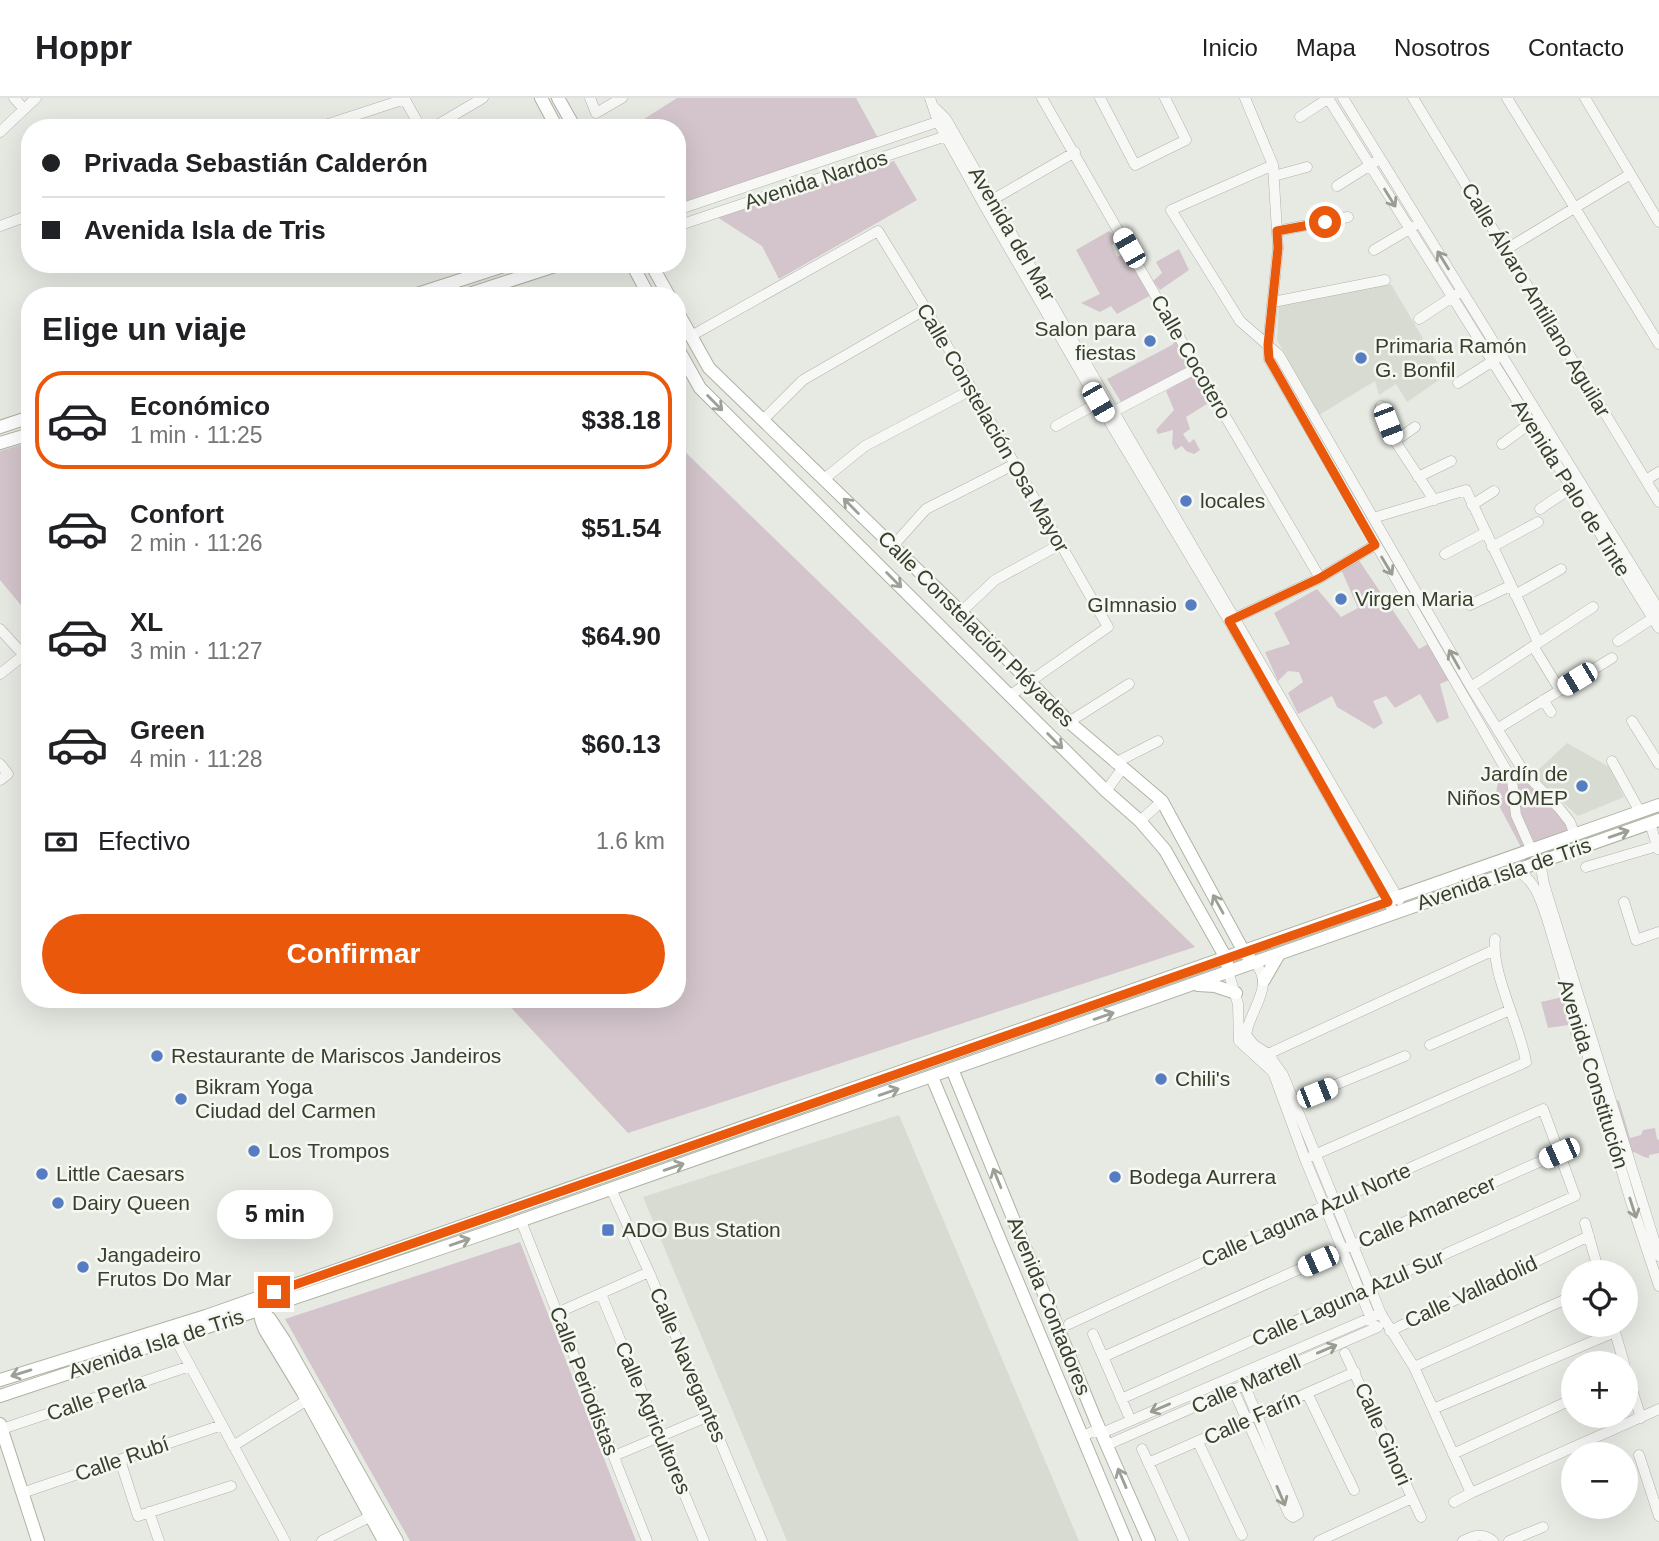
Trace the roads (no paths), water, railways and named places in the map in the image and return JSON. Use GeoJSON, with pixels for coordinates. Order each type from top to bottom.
{"type":"FeatureCollection","features":[{"type":"Feature","properties":{"kind":"main road"},"geometry":{"type":"LineString","coordinates":[[541,98],[549,119]]}},
{"type":"Feature","properties":{"kind":"main road"},"geometry":{"type":"LineString","coordinates":[[558,98],[570,119]]}},
{"type":"Feature","properties":{"kind":"main road"},"geometry":{"type":"LineString","coordinates":[[439,287],[482,273]]}},
{"type":"Feature","properties":{"kind":"main road"},"geometry":{"type":"LineString","coordinates":[[491,287],[533,273]]}},
{"type":"Feature","properties":{"kind":"main road","name":"Calle Constelación Pléyades"},"geometry":{"type":"LineString","coordinates":[[686,327],[709,368],[961,612],[1069,722],[1161,801],[1244,952],[1254,962]]}},
{"type":"Feature","properties":{"kind":"main road","name":"Calle Constelación Pléyades"},"geometry":{"type":"LineString","coordinates":[[686,363],[700,388],[1009,696],[1140,821],[1166,850],[1227,965]]}},
{"type":"Feature","properties":{"kind":"main road"},"geometry":{"type":"LineString","coordinates":[[0,427],[21,420]]}},
{"type":"Feature","properties":{"kind":"main road"},"geometry":{"type":"LineString","coordinates":[[0,443],[21,437]]}},
{"type":"Feature","properties":{"kind":"main road","name":"Avenida Isla de Tris"},"geometry":{"type":"LineString","coordinates":[[0,1380],[234,1312],[260,1309],[521,1221],[1194,985],[1244,952],[1516,870],[1574,835],[1659,805]]}},
{"type":"Feature","properties":{"kind":"main road","name":"Avenida Isla de Tris"},"geometry":{"type":"LineString","coordinates":[[0,1396],[174,1338],[234,1312],[247,1301],[1227,965],[1254,962],[1396,905],[1536,856],[1573,850],[1655,821]]}},
{"type":"Feature","properties":{"kind":"main road"},"geometry":{"type":"LineString","coordinates":[[1573,850],[1574,835]]}},
{"type":"Feature","properties":{"kind":"main road"},"geometry":{"type":"LineString","coordinates":[[1264,980],[1280,953]]}},
{"type":"Feature","properties":{"kind":"main road"},"geometry":{"type":"LineString","coordinates":[[1194,985],[1215,986],[1236,993]]}},
{"type":"Feature","properties":{"kind":"main road","name":"Avenida Contadores"},"geometry":{"type":"LineString","coordinates":[[952,1069],[1104,1439],[1149,1541]]}},
{"type":"Feature","properties":{"kind":"main road","name":"Avenida Contadores"},"geometry":{"type":"LineString","coordinates":[[932,1077],[1126,1541]]}},
{"type":"Feature","properties":{"kind":"main road"},"geometry":{"type":"LineString","coordinates":[[260,1309],[274,1292]]}},
{"type":"Feature","properties":{"kind":"main road"},"geometry":{"type":"LineString","coordinates":[[280,1335],[278,1311],[287,1300]]}},
{"type":"Feature","properties":{"kind":"main road"},"geometry":{"type":"LineString","coordinates":[[247,1301],[260,1309],[280,1335],[311,1398],[375,1514],[397,1541]]}},
{"type":"Feature","properties":{"kind":"main road"},"geometry":{"type":"LineString","coordinates":[[260,1309],[265,1330]]}},
{"type":"Feature","properties":{"kind":"main road"},"geometry":{"type":"LineString","coordinates":[[234,1312],[253,1320],[265,1330],[311,1398]]}},
{"type":"Feature","properties":{"kind":"main road"},"geometry":{"type":"LineString","coordinates":[[1,1426],[38,1541]]}},
{"type":"Feature","properties":{"kind":"main road"},"geometry":{"type":"LineString","coordinates":[[375,1514],[384,1541]]}},
{"type":"Feature","properties":{"kind":"street"},"geometry":{"type":"LineString","coordinates":[[14,98],[24,109]]}},
{"type":"Feature","properties":{"kind":"street"},"geometry":{"type":"LineString","coordinates":[[0,132],[36,98]]}},
{"type":"Feature","properties":{"kind":"street"},"geometry":{"type":"LineString","coordinates":[[590,98],[596,113],[622,98]]}},
{"type":"Feature","properties":{"kind":"street","name":"Calle Cocotero"},"geometry":{"type":"LineString","coordinates":[[1042,98],[1196,369],[1320,578]]}},
{"type":"Feature","properties":{"kind":"street"},"geometry":{"type":"LineString","coordinates":[[1100,98],[1135,165],[1186,140],[1164,98]]}},
{"type":"Feature","properties":{"kind":"street"},"geometry":{"type":"LineString","coordinates":[[1245,98],[1273,165],[1278,248],[1268,345],[1269,359],[1335,452],[1471,687],[1524,772],[1559,808],[1570,822],[1574,835]]}},
{"type":"Feature","properties":{"kind":"street"},"geometry":{"type":"LineString","coordinates":[[1300,117],[1329,98]]}},
{"type":"Feature","properties":{"kind":"street","name":"Avenida Palo de Tinte"},"geometry":{"type":"LineString","coordinates":[[1329,98],[1452,297],[1497,358]]}},
{"type":"Feature","properties":{"kind":"street","name":"Avenida Palo de Tinte"},"geometry":{"type":"LineString","coordinates":[[1343,98],[1462,291],[1497,358],[1657,614],[1659,628]]}},
{"type":"Feature","properties":{"kind":"street","name":"Calle Álvaro Antillano Aguilar"},"geometry":{"type":"LineString","coordinates":[[1413,98],[1659,502]]}},
{"type":"Feature","properties":{"kind":"street"},"geometry":{"type":"LineString","coordinates":[[1507,98],[1659,344]]}},
{"type":"Feature","properties":{"kind":"street"},"geometry":{"type":"LineString","coordinates":[[1585,98],[1659,222]]}},
{"type":"Feature","properties":{"kind":"street"},"geometry":{"type":"LineString","coordinates":[[344,119],[405,99],[416,119]]}},
{"type":"Feature","properties":{"kind":"street"},"geometry":{"type":"LineString","coordinates":[[446,119],[478,99]]}},
{"type":"Feature","properties":{"kind":"street","name":"Avenida del Mar"},"geometry":{"type":"LineString","coordinates":[[932,103],[1396,905]]}},
{"type":"Feature","properties":{"kind":"street","name":"Avenida Nardos"},"geometry":{"type":"LineString","coordinates":[[686,207],[942,120]]}},
{"type":"Feature","properties":{"kind":"street","name":"Avenida Nardos"},"geometry":{"type":"LineString","coordinates":[[686,223],[951,135]]}},
{"type":"Feature","properties":{"kind":"street"},"geometry":{"type":"LineString","coordinates":[[988,202],[1075,152]]}},
{"type":"Feature","properties":{"kind":"street"},"geometry":{"type":"LineString","coordinates":[[1337,186],[1380,159]]}},
{"type":"Feature","properties":{"kind":"street"},"geometry":{"type":"LineString","coordinates":[[1268,345],[1240,321],[1171,210],[1273,165]]}},
{"type":"Feature","properties":{"kind":"street"},"geometry":{"type":"LineString","coordinates":[[1274,176],[1307,167]]}},
{"type":"Feature","properties":{"kind":"street"},"geometry":{"type":"LineString","coordinates":[[1505,250],[1629,175]]}},
{"type":"Feature","properties":{"kind":"street"},"geometry":{"type":"LineString","coordinates":[[1277,231],[1348,217]]}},
{"type":"Feature","properties":{"kind":"street"},"geometry":{"type":"LineString","coordinates":[[0,226],[21,218]]}},
{"type":"Feature","properties":{"kind":"street"},"geometry":{"type":"LineString","coordinates":[[1374,250],[1420,223]]}},
{"type":"Feature","properties":{"kind":"street","name":"Calle Constelación Osa Mayor"},"geometry":{"type":"LineString","coordinates":[[691,336],[878,231],[926,309],[1108,627],[1029,681]]}},
{"type":"Feature","properties":{"kind":"street"},"geometry":{"type":"LineString","coordinates":[[1273,302],[1385,280]]}},
{"type":"Feature","properties":{"kind":"street"},"geometry":{"type":"LineString","coordinates":[[1419,319],[1462,291]]}},
{"type":"Feature","properties":{"kind":"street"},"geometry":{"type":"LineString","coordinates":[[763,420],[803,380],[926,309]]}},
{"type":"Feature","properties":{"kind":"street"},"geometry":{"type":"LineString","coordinates":[[1458,383],[1497,358]]}},
{"type":"Feature","properties":{"kind":"street"},"geometry":{"type":"LineString","coordinates":[[694,377],[709,368]]}},
{"type":"Feature","properties":{"kind":"street"},"geometry":{"type":"LineString","coordinates":[[1110,414],[1196,369]]}},
{"type":"Feature","properties":{"kind":"street"},"geometry":{"type":"LineString","coordinates":[[824,479],[865,446],[971,390]]}},
{"type":"Feature","properties":{"kind":"street"},"geometry":{"type":"LineString","coordinates":[[1297,397],[1353,507],[1512,780],[1524,772]]}},
{"type":"Feature","properties":{"kind":"street"},"geometry":{"type":"LineString","coordinates":[[1056,426],[1102,400]]}},
{"type":"Feature","properties":{"kind":"street"},"geometry":{"type":"LineString","coordinates":[[1381,406],[1395,440],[1434,500]]}},
{"type":"Feature","properties":{"kind":"street","name":"Avenida del Mar"},"geometry":{"type":"LineString","coordinates":[[1110,414],[1137,468],[1232,619]]}},
{"type":"Feature","properties":{"kind":"street"},"geometry":{"type":"LineString","coordinates":[[1502,444],[1535,420]]}},
{"type":"Feature","properties":{"kind":"street"},"geometry":{"type":"LineString","coordinates":[[1395,440],[1415,427]]}},
{"type":"Feature","properties":{"kind":"street"},"geometry":{"type":"LineString","coordinates":[[1326,458],[1335,452]]}},
{"type":"Feature","properties":{"kind":"street"},"geometry":{"type":"LineString","coordinates":[[1418,477],[1451,461]]}},
{"type":"Feature","properties":{"kind":"street"},"geometry":{"type":"LineString","coordinates":[[892,547],[926,509],[1013,465]]}},
{"type":"Feature","properties":{"kind":"street"},"geometry":{"type":"LineString","coordinates":[[1126,474],[1137,468]]}},
{"type":"Feature","properties":{"kind":"street"},"geometry":{"type":"LineString","coordinates":[[1646,480],[1659,472]]}},
{"type":"Feature","properties":{"kind":"street"},"geometry":{"type":"LineString","coordinates":[[1539,509],[1576,485]]}},
{"type":"Feature","properties":{"kind":"street"},"geometry":{"type":"LineString","coordinates":[[1373,518],[1466,490],[1535,644],[1560,690]]}},
{"type":"Feature","properties":{"kind":"street"},"geometry":{"type":"LineString","coordinates":[[1472,505],[1494,491]]}},
{"type":"Feature","properties":{"kind":"street"},"geometry":{"type":"LineString","coordinates":[[1353,507],[1364,502]]}},
{"type":"Feature","properties":{"kind":"street"},"geometry":{"type":"LineString","coordinates":[[1492,547],[1538,522]]}},
{"type":"Feature","properties":{"kind":"street"},"geometry":{"type":"LineString","coordinates":[[1445,554],[1485,533]]}},
{"type":"Feature","properties":{"kind":"street"},"geometry":{"type":"LineString","coordinates":[[961,612],[995,580],[1059,545]]}},
{"type":"Feature","properties":{"kind":"street"},"geometry":{"type":"LineString","coordinates":[[1232,619],[1320,578],[1375,545]]}},
{"type":"Feature","properties":{"kind":"street"},"geometry":{"type":"LineString","coordinates":[[1471,605],[1561,569]]}},
{"type":"Feature","properties":{"kind":"street"},"geometry":{"type":"LineString","coordinates":[[1471,687],[1593,607]]}},
{"type":"Feature","properties":{"kind":"street"},"geometry":{"type":"LineString","coordinates":[[1618,641],[1657,614]]}},
{"type":"Feature","properties":{"kind":"street"},"geometry":{"type":"LineString","coordinates":[[0,629],[21,652]]}},
{"type":"Feature","properties":{"kind":"street"},"geometry":{"type":"LineString","coordinates":[[1497,729],[1612,658]]}},
{"type":"Feature","properties":{"kind":"street"},"geometry":{"type":"LineString","coordinates":[[0,674],[21,662]]}},
{"type":"Feature","properties":{"kind":"street"},"geometry":{"type":"LineString","coordinates":[[1009,696],[1029,681]]}},
{"type":"Feature","properties":{"kind":"street"},"geometry":{"type":"LineString","coordinates":[[1069,722],[1129,684]]}},
{"type":"Feature","properties":{"kind":"street"},"geometry":{"type":"LineString","coordinates":[[1543,700],[1551,712]]}},
{"type":"Feature","properties":{"kind":"street"},"geometry":{"type":"LineString","coordinates":[[1632,721],[1659,764]]}},
{"type":"Feature","properties":{"kind":"street"},"geometry":{"type":"LineString","coordinates":[[1106,791],[1119,766],[1157,741]]}},
{"type":"Feature","properties":{"kind":"street"},"geometry":{"type":"LineString","coordinates":[[1612,761],[1640,812]]}},
{"type":"Feature","properties":{"kind":"street"},"geometry":{"type":"LineString","coordinates":[[0,764],[4,777]]}},
{"type":"Feature","properties":{"kind":"street","name":"Avenida Constitución"},"geometry":{"type":"LineString","coordinates":[[1512,780],[1516,815],[1536,856],[1545,900],[1654,1250],[1659,1286]]}},
{"type":"Feature","properties":{"kind":"street"},"geometry":{"type":"LineString","coordinates":[[1140,821],[1161,801]]}},
{"type":"Feature","properties":{"kind":"street"},"geometry":{"type":"LineString","coordinates":[[1586,867],[1658,849],[1655,821]]}},
{"type":"Feature","properties":{"kind":"street","name":"Avenida Constitución"},"geometry":{"type":"LineString","coordinates":[[1516,870],[1533,882],[1545,900]]}},
{"type":"Feature","properties":{"kind":"street"},"geometry":{"type":"LineString","coordinates":[[1625,902],[1636,940],[1659,932]]}},
{"type":"Feature","properties":{"kind":"street"},"geometry":{"type":"LineString","coordinates":[[1268,1054],[1495,944],[1510,1010],[1524,1046],[1526,1062],[1310,1157]]}},
{"type":"Feature","properties":{"kind":"street"},"geometry":{"type":"LineString","coordinates":[[1254,962],[1261,969],[1264,980],[1260,999],[1246,1035],[1254,1045],[1268,1054],[1283,1075],[1290,1104],[1310,1157],[1365,1290],[1380,1323],[1414,1367],[1471,1493]]}},
{"type":"Feature","properties":{"kind":"street"},"geometry":{"type":"LineString","coordinates":[[1227,965],[1236,993],[1239,1041],[1273,1072],[1290,1104]]}},
{"type":"Feature","properties":{"kind":"street"},"geometry":{"type":"LineString","coordinates":[[1430,1045],[1510,1010]]}},
{"type":"Feature","properties":{"kind":"street"},"geometry":{"type":"LineString","coordinates":[[1290,1104],[1405,1056]]}},
{"type":"Feature","properties":{"kind":"street","name":"Calle Laguna Azul Norte"},"geometry":{"type":"LineString","coordinates":[[1069,1324],[1329,1204],[1544,1109],[1559,1153]]}},
{"type":"Feature","properties":{"kind":"street","name":"Calle Laguna Azul Sur"},"geometry":{"type":"LineString","coordinates":[[1121,1399],[1575,1196],[1559,1153]]}},
{"type":"Feature","properties":{"kind":"street","name":"Calle Amanecer"},"geometry":{"type":"LineString","coordinates":[[1103,1357],[1559,1153]]}},
{"type":"Feature","properties":{"kind":"street","name":"Calle Navegantes"},"geometry":{"type":"LineString","coordinates":[[611,1189],[649,1272],[762,1541]]}},
{"type":"Feature","properties":{"kind":"street","name":"Calle Periodistas"},"geometry":{"type":"LineString","coordinates":[[521,1221],[647,1541]]}},
{"type":"Feature","properties":{"kind":"street"},"geometry":{"type":"LineString","coordinates":[[1585,1223],[1596,1260]]}},
{"type":"Feature","properties":{"kind":"street","name":"Calle Valladolid"},"geometry":{"type":"LineString","coordinates":[[1380,1323],[1589,1236]]}},
{"type":"Feature","properties":{"kind":"street"},"geometry":{"type":"LineString","coordinates":[[557,1313],[649,1272]]}},
{"type":"Feature","properties":{"kind":"street","name":"Calle Agricultores"},"geometry":{"type":"LineString","coordinates":[[601,1294],[704,1541]]}},
{"type":"Feature","properties":{"kind":"street"},"geometry":{"type":"LineString","coordinates":[[1414,1367],[1561,1301]]}},
{"type":"Feature","properties":{"kind":"street","name":"Calle Martell"},"geometry":{"type":"LineString","coordinates":[[1083,1436],[1094,1431],[1104,1439],[1380,1323]]}},
{"type":"Feature","properties":{"kind":"street"},"geometry":{"type":"LineString","coordinates":[[1093,1334],[1128,1414]]}},
{"type":"Feature","properties":{"kind":"street"},"geometry":{"type":"LineString","coordinates":[[1433,1409],[1594,1337]]}},
{"type":"Feature","properties":{"kind":"street"},"geometry":{"type":"LineString","coordinates":[[174,1338],[285,1541]]}},
{"type":"Feature","properties":{"kind":"street","name":"Calle Ginori"},"geometry":{"type":"LineString","coordinates":[[1345,1353],[1421,1517]]}},
{"type":"Feature","properties":{"kind":"street","name":"Calle Perla"},"geometry":{"type":"LineString","coordinates":[[1,1426],[190,1366]]}},
{"type":"Feature","properties":{"kind":"street","name":"Calle Martell"},"geometry":{"type":"LineString","coordinates":[[1214,1391],[1233,1389],[1268,1368]]}},
{"type":"Feature","properties":{"kind":"street","name":"Calle Farín"},"geometry":{"type":"LineString","coordinates":[[1148,1463],[1355,1372]]}},
{"type":"Feature","properties":{"kind":"street"},"geometry":{"type":"LineString","coordinates":[[1244,1384],[1253,1416],[1274,1467]]}},
{"type":"Feature","properties":{"kind":"street"},"geometry":{"type":"LineString","coordinates":[[1233,1389],[1253,1416]]}},
{"type":"Feature","properties":{"kind":"street"},"geometry":{"type":"LineString","coordinates":[[1307,1393],[1354,1490]]}},
{"type":"Feature","properties":{"kind":"street"},"geometry":{"type":"LineString","coordinates":[[233,1446],[311,1398]]}},
{"type":"Feature","properties":{"kind":"street"},"geometry":{"type":"LineString","coordinates":[[1453,1454],[1561,1404]]}},
{"type":"Feature","properties":{"kind":"street"},"geometry":{"type":"LineString","coordinates":[[1638,1408],[1641,1418]]}},
{"type":"Feature","properties":{"kind":"street"},"geometry":{"type":"LineString","coordinates":[[1454,1502],[1659,1409]]}},
{"type":"Feature","properties":{"kind":"street"},"geometry":{"type":"LineString","coordinates":[[614,1456],[709,1416]]}},
{"type":"Feature","properties":{"kind":"street","name":"Calle Rubí"},"geometry":{"type":"LineString","coordinates":[[22,1493],[222,1425]]}},
{"type":"Feature","properties":{"kind":"street"},"geometry":{"type":"LineString","coordinates":[[1198,1442],[1242,1535]]}},
{"type":"Feature","properties":{"kind":"street"},"geometry":{"type":"LineString","coordinates":[[1142,1449],[1184,1541]]}},
{"type":"Feature","properties":{"kind":"street"},"geometry":{"type":"LineString","coordinates":[[1639,1455],[1659,1516]]}},
{"type":"Feature","properties":{"kind":"street"},"geometry":{"type":"LineString","coordinates":[[120,1460],[138,1516],[231,1486]]}},
{"type":"Feature","properties":{"kind":"street"},"geometry":{"type":"LineString","coordinates":[[1319,1541],[1412,1499]]}},
{"type":"Feature","properties":{"kind":"street"},"geometry":{"type":"LineString","coordinates":[[149,1512],[159,1541]]}},
{"type":"Feature","properties":{"kind":"street"},"geometry":{"type":"LineString","coordinates":[[322,1541],[375,1514]]}},
{"type":"Feature","properties":{"kind":"street"},"geometry":{"type":"LineString","coordinates":[[1509,1541],[1543,1527]]}},
{"type":"Feature","properties":{"kind":"street"},"geometry":{"type":"LineString","coordinates":[[1463,1541],[1476,1535],[1489,1537],[1493,1541]]}},
{"type":"Feature","properties":{"kind":"place","name":"Salon para fiestas"},"geometry":{"type":"Point","coordinates":[1150,341]}},
{"type":"Feature","properties":{"kind":"place","name":"Primaria Ramón G. Bonfil"},"geometry":{"type":"Point","coordinates":[1361,358]}},
{"type":"Feature","properties":{"kind":"place","name":"locales"},"geometry":{"type":"Point","coordinates":[1186,501]}},
{"type":"Feature","properties":{"kind":"place","name":"Virgen Maria"},"geometry":{"type":"Point","coordinates":[1341,599]}},
{"type":"Feature","properties":{"kind":"place","name":"GImnasio"},"geometry":{"type":"Point","coordinates":[1191,605]}},
{"type":"Feature","properties":{"kind":"place","name":"Jardín de Niños OMEP"},"geometry":{"type":"Point","coordinates":[1582,786]}},
{"type":"Feature","properties":{"kind":"place","name":"Restaurante de Mariscos Jandeiros"},"geometry":{"type":"Point","coordinates":[157,1056]}},
{"type":"Feature","properties":{"kind":"place","name":"Chili's"},"geometry":{"type":"Point","coordinates":[1161,1079]}},
{"type":"Feature","properties":{"kind":"place","name":"Bikram Yoga Ciudad del Carmen"},"geometry":{"type":"Point","coordinates":[181,1099]}},
{"type":"Feature","properties":{"kind":"place","name":"Los Trompos"},"geometry":{"type":"Point","coordinates":[254,1151]}},
{"type":"Feature","properties":{"kind":"place","name":"Little Caesars"},"geometry":{"type":"Point","coordinates":[42,1174]}},
{"type":"Feature","properties":{"kind":"place","name":"Bodega Aurrera"},"geometry":{"type":"Point","coordinates":[1115,1177]}},
{"type":"Feature","properties":{"kind":"place","name":"Dairy Queen"},"geometry":{"type":"Point","coordinates":[58,1203]}},
{"type":"Feature","properties":{"kind":"place","name":"ADO Bus Station"},"geometry":{"type":"Point","coordinates":[608,1230]}},
{"type":"Feature","properties":{"kind":"place","name":"Jangadeiro Frutos Do Mar"},"geometry":{"type":"Point","coordinates":[83,1267]}}]}
